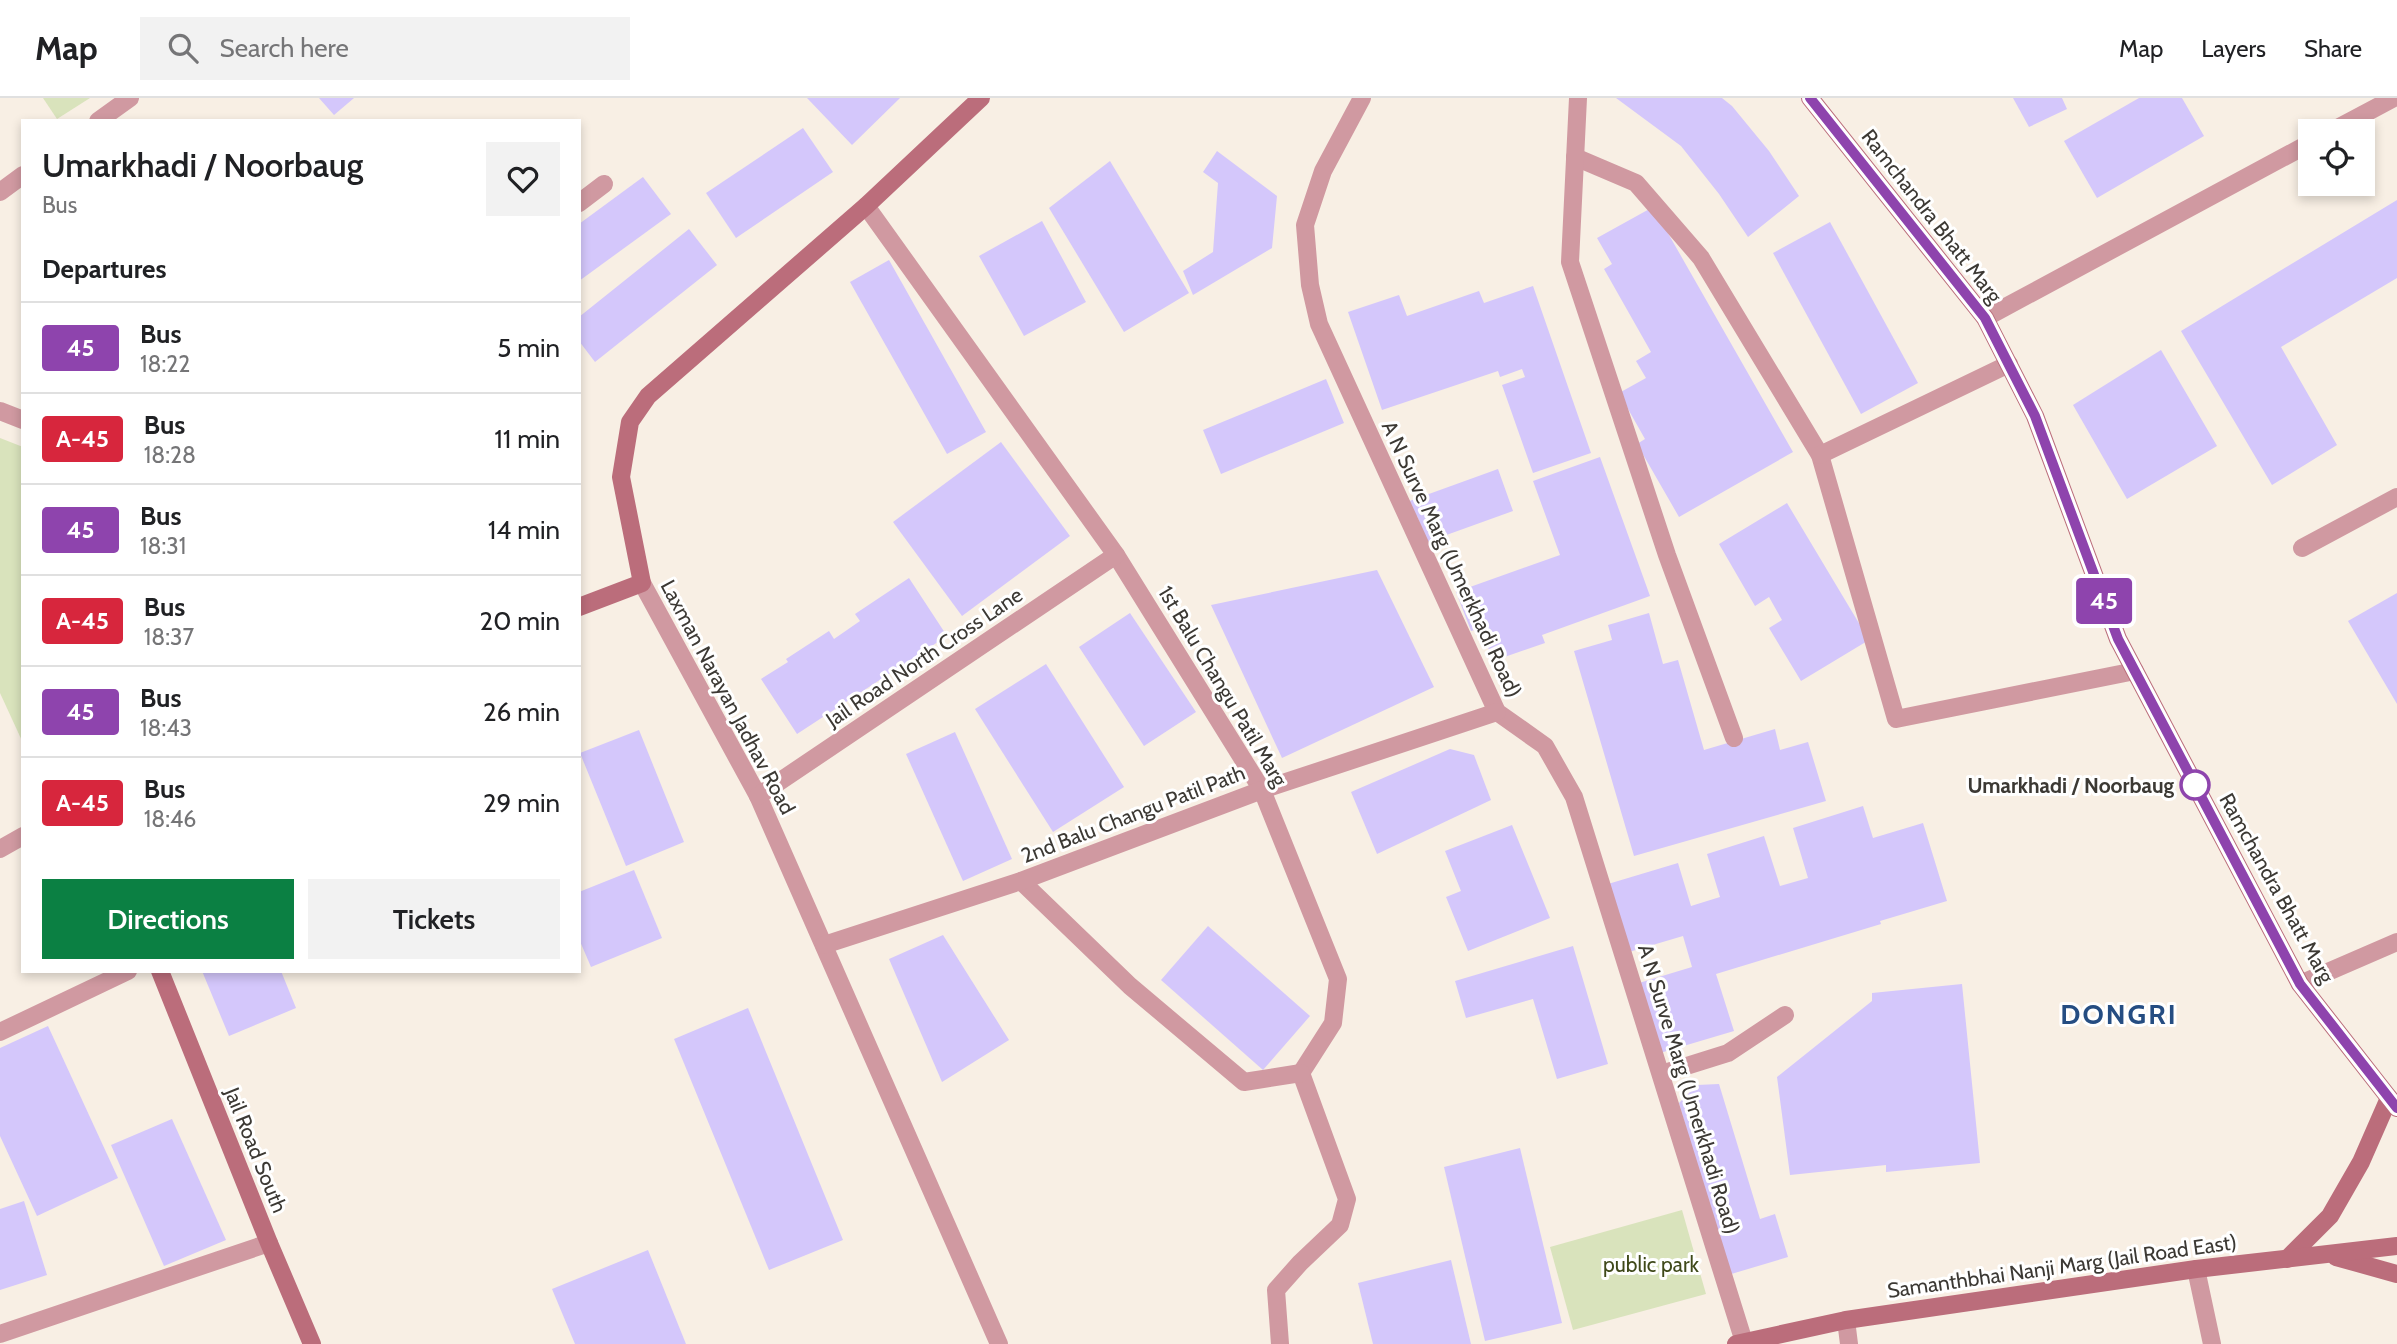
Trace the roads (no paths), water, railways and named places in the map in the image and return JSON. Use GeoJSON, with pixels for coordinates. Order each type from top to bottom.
{"type":"FeatureCollection","features":[{"type":"Feature","properties":{"kind":"street"},"geometry":{"type":"LineString","coordinates":[[101,119],[130,98]]}},
{"type":"Feature","properties":{"kind":"street","name":"Laxman Narayan Jadhav Road"},"geometry":{"type":"LineString","coordinates":[[981,98],[866,205],[648,396],[630,422],[621,477],[642,583],[758,796],[999,1344]]}},
{"type":"Feature","properties":{"kind":"street","name":"A N Surve Marg (Umerkhadi Road)"},"geometry":{"type":"LineString","coordinates":[[1362,98],[1323,171],[1305,225],[1310,285],[1319,324],[1497,712],[1545,746],[1574,797],[1661,1074],[1740,1343]]}},
{"type":"Feature","properties":{"kind":"street"},"geometry":{"type":"LineString","coordinates":[[1577,98],[1570,262],[1667,555],[1734,738]]}},
{"type":"Feature","properties":{"kind":"street","name":"Ramchandra Bhatt Marg"},"geometry":{"type":"LineString","coordinates":[[1810,98],[1985,318],[2035,416],[2118,639],[2300,984],[2393,1103]]}},
{"type":"Feature","properties":{"kind":"street"},"geometry":{"type":"LineString","coordinates":[[2355,119],[2394,98]]}},
{"type":"Feature","properties":{"kind":"street"},"geometry":{"type":"LineString","coordinates":[[1985,318],[2298,149]]}},
{"type":"Feature","properties":{"kind":"street"},"geometry":{"type":"LineString","coordinates":[[1575,157],[1636,183],[1701,258],[1820,455],[1896,719],[2135,671]]}},
{"type":"Feature","properties":{"kind":"street"},"geometry":{"type":"LineString","coordinates":[[0,192],[21,176]]}},
{"type":"Feature","properties":{"kind":"street"},"geometry":{"type":"LineString","coordinates":[[581,201],[604,184]]}},
{"type":"Feature","properties":{"kind":"street","name":"1st Balu Changu Patil Marg"},"geometry":{"type":"LineString","coordinates":[[866,205],[1116,555],[1262,790],[1338,979],[1333,1023],[1301,1073]]}},
{"type":"Feature","properties":{"kind":"street"},"geometry":{"type":"LineString","coordinates":[[1820,455],[2009,364]]}},
{"type":"Feature","properties":{"kind":"street"},"geometry":{"type":"LineString","coordinates":[[0,411],[21,419]]}},
{"type":"Feature","properties":{"kind":"street"},"geometry":{"type":"LineString","coordinates":[[2302,548],[2397,497]]}},
{"type":"Feature","properties":{"kind":"street","name":"Jail Road North Cross Lane"},"geometry":{"type":"LineString","coordinates":[[758,796],[1116,555]]}},
{"type":"Feature","properties":{"kind":"street"},"geometry":{"type":"LineString","coordinates":[[581,606],[642,583]]}},
{"type":"Feature","properties":{"kind":"street","name":"2nd Balu Changu Patil Path"},"geometry":{"type":"LineString","coordinates":[[824,946],[1021,881],[1262,790],[1497,712]]}},
{"type":"Feature","properties":{"kind":"street"},"geometry":{"type":"LineString","coordinates":[[0,849],[21,837]]}},
{"type":"Feature","properties":{"kind":"street"},"geometry":{"type":"LineString","coordinates":[[1021,881],[1130,986],[1244,1082],[1301,1073],[1347,1199],[1340,1225],[1276,1290],[1280,1344]]}},
{"type":"Feature","properties":{"kind":"street"},"geometry":{"type":"LineString","coordinates":[[2300,984],[2397,942]]}},
{"type":"Feature","properties":{"kind":"street"},"geometry":{"type":"LineString","coordinates":[[0,1032],[124,973]]}},
{"type":"Feature","properties":{"kind":"street","name":"Jail Road South"},"geometry":{"type":"LineString","coordinates":[[161,973],[312,1344]]}},
{"type":"Feature","properties":{"kind":"street"},"geometry":{"type":"LineString","coordinates":[[1661,1074],[1728,1054],[1785,1015]]}},
{"type":"Feature","properties":{"kind":"street"},"geometry":{"type":"LineString","coordinates":[[2287,1259],[2330,1216],[2393,1103]]}},
{"type":"Feature","properties":{"kind":"street"},"geometry":{"type":"LineString","coordinates":[[0,1334],[269,1243]]}},
{"type":"Feature","properties":{"kind":"street","name":"Samanthbhai Nanji Marg (Jail Road East)"},"geometry":{"type":"LineString","coordinates":[[1740,1343],[1846,1320],[2196,1269],[2397,1247]]}},
{"type":"Feature","properties":{"kind":"street"},"geometry":{"type":"LineString","coordinates":[[2326,1254],[2397,1274]]}},
{"type":"Feature","properties":{"kind":"street"},"geometry":{"type":"LineString","coordinates":[[2196,1269],[2212,1344]]}},
{"type":"Feature","properties":{"kind":"street"},"geometry":{"type":"LineString","coordinates":[[1846,1320],[1849,1344]]}},
{"type":"Feature","properties":{"kind":"place","name":"Umarkhadi / Noorbaug"},"geometry":{"type":"Point","coordinates":[2195,785]}},
{"type":"Feature","properties":{"kind":"district","name":"DONGRI"},"geometry":{"type":"Point","coordinates":[2119,1014]}},
{"type":"Feature","properties":{"kind":"park label","name":"public park"},"geometry":{"type":"Point","coordinates":[1651,1264]}}]}
